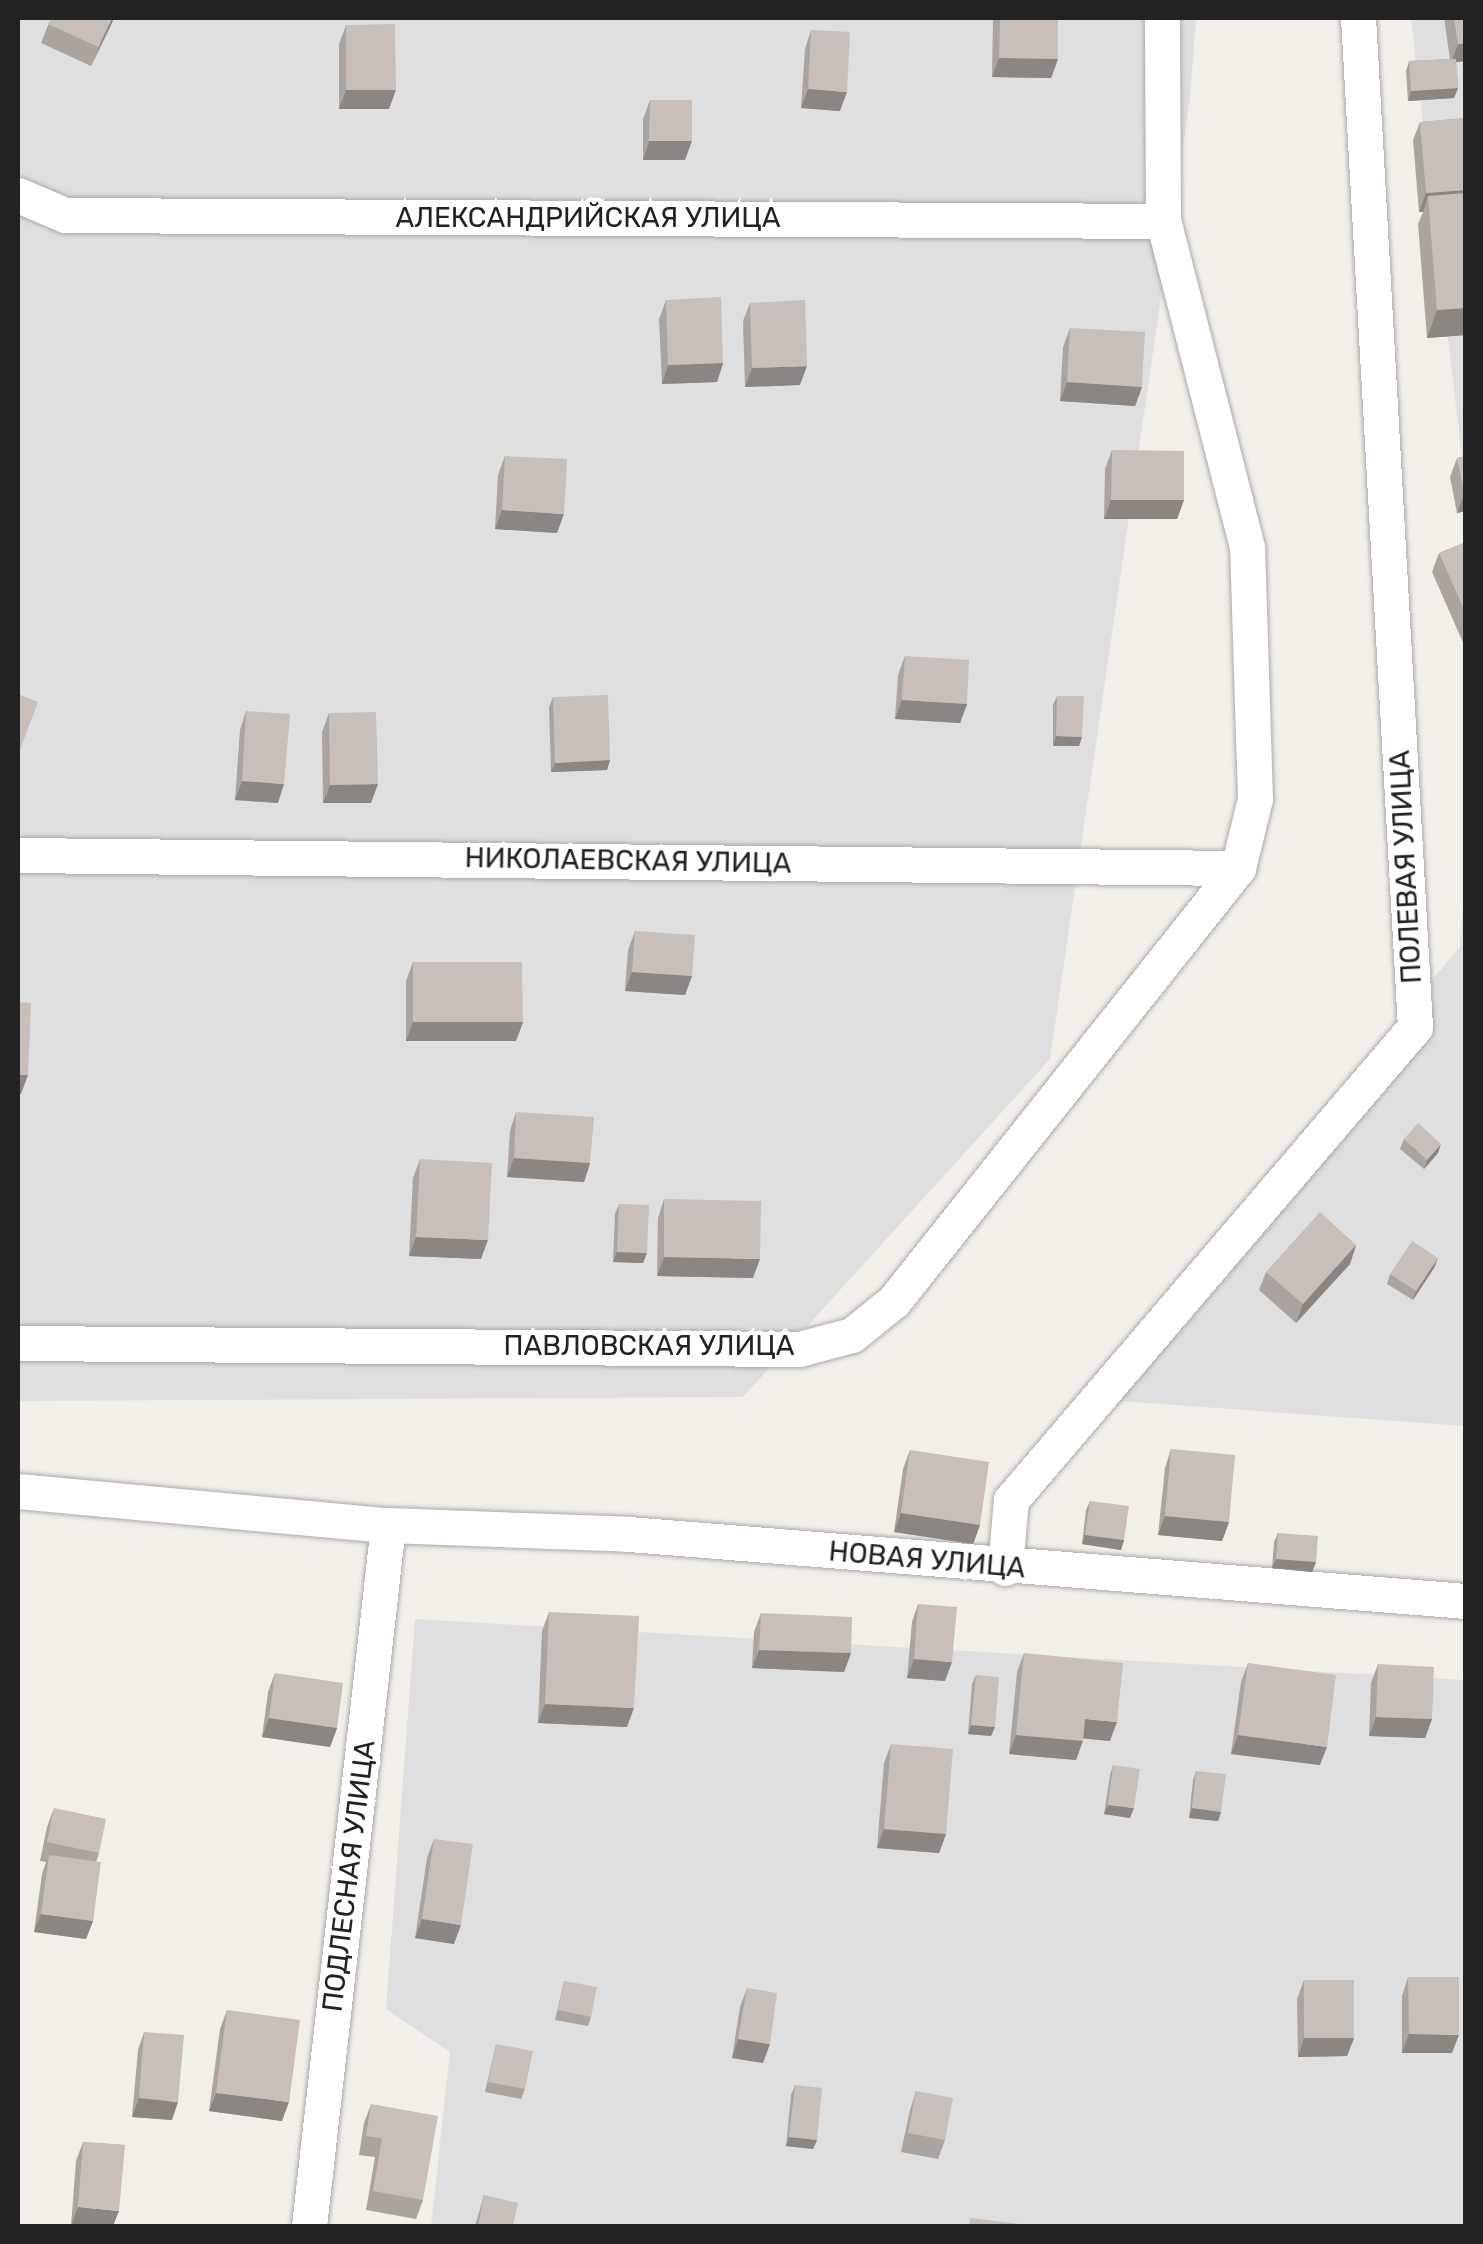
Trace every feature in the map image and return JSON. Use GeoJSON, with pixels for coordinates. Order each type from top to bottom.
{"type":"FeatureCollection","features":[{"type":"Feature","properties":{"kind":"street"},"geometry":{"type":"LineString","coordinates":[[1162,18],[1163,221],[1246,547],[1255,799],[1238,868]]}},
{"type":"Feature","properties":{"kind":"street","name":"ПОЛЕВАЯ УЛИЦА"},"geometry":{"type":"LineString","coordinates":[[1005,1568],[1012,1500],[1415,1027],[1358,18]]}},
{"type":"Feature","properties":{"kind":"street","name":"АЛЕКСАНДРИЙСКАЯ УЛИЦА"},"geometry":{"type":"LineString","coordinates":[[18,194],[65,215],[1163,221]]}},
{"type":"Feature","properties":{"kind":"street","name":"НИКОЛАЕВСКАЯ УЛИЦА"},"geometry":{"type":"LineString","coordinates":[[18,855],[1238,868]]}},
{"type":"Feature","properties":{"kind":"street","name":"ПАВЛОВСКАЯ УЛИЦА"},"geometry":{"type":"LineString","coordinates":[[18,1343],[799,1349],[852,1335],[894,1301],[1238,868]]}},
{"type":"Feature","properties":{"kind":"street","name":"НОВАЯ УЛИЦА"},"geometry":{"type":"LineString","coordinates":[[18,1491],[388,1525],[629,1534],[1005,1568],[1466,1601]]}},
{"type":"Feature","properties":{"kind":"street","name":"ПОДЛЕСНАЯ УЛИЦА"},"geometry":{"type":"LineString","coordinates":[[308,2226],[388,1525]]}},
{"type":"Feature","properties":{"kind":"shaded area"},"geometry":{"type":"Polygon","coordinates":[[[18,18],[1196,18],[1190,98],[1050,1059],[743,1397],[18,1401],[18,18]]]}},
{"type":"Feature","properties":{"kind":"shaded area"},"geometry":{"type":"Polygon","coordinates":[[[1411,18],[1465,18],[1465,484],[1411,18]]]}},
{"type":"Feature","properties":{"kind":"shaded area"},"geometry":{"type":"Polygon","coordinates":[[[1465,875],[1465,1426],[1078,1398],[1460,947],[1465,875]]]}},
{"type":"Feature","properties":{"kind":"shaded area"},"geometry":{"type":"Polygon","coordinates":[[[415,1619],[1465,1680],[1465,2226],[431,2226],[450,2052],[386,2009],[415,1619]]]}},
{"type":"Feature","properties":{"kind":"building"},"geometry":{"type":"Polygon","coordinates":[[[51,18],[112,18],[98,47],[48,24],[51,18]]]}},
{"type":"Feature","properties":{"kind":"building"},"geometry":{"type":"Polygon","coordinates":[[[1000,18],[1058,18],[1058,59],[999,58],[1000,18]]]}},
{"type":"Feature","properties":{"kind":"building"},"geometry":{"type":"Polygon","coordinates":[[[1454,18],[1466,18],[1466,43],[1458,44],[1454,18]]]}},
{"type":"Feature","properties":{"kind":"building"},"geometry":{"type":"Polygon","coordinates":[[[395,24],[396,90],[346,90],[346,25],[395,24]]]}},
{"type":"Feature","properties":{"kind":"building"},"geometry":{"type":"Polygon","coordinates":[[[811,30],[850,32],[847,92],[808,89],[811,30]]]}},
{"type":"Feature","properties":{"kind":"building"},"geometry":{"type":"Polygon","coordinates":[[[1456,59],[1458,88],[1411,91],[1409,61],[1456,59]]]}},
{"type":"Feature","properties":{"kind":"building"},"geometry":{"type":"Polygon","coordinates":[[[650,100],[692,100],[692,141],[649,141],[650,100]]]}},
{"type":"Feature","properties":{"kind":"building"},"geometry":{"type":"Polygon","coordinates":[[[1466,118],[1466,190],[1426,193],[1420,122],[1466,118]]]}},
{"type":"Feature","properties":{"kind":"building"},"geometry":{"type":"Polygon","coordinates":[[[1466,193],[1466,308],[1437,310],[1428,196],[1466,193]]]}},
{"type":"Feature","properties":{"kind":"building"},"geometry":{"type":"Polygon","coordinates":[[[721,297],[723,363],[668,365],[666,300],[721,297]]]}},
{"type":"Feature","properties":{"kind":"building"},"geometry":{"type":"Polygon","coordinates":[[[805,300],[807,366],[752,368],[750,303],[805,300]]]}},
{"type":"Feature","properties":{"kind":"building"},"geometry":{"type":"Polygon","coordinates":[[[1070,328],[1145,332],[1142,387],[1067,382],[1070,328]]]}},
{"type":"Feature","properties":{"kind":"building"},"geometry":{"type":"Polygon","coordinates":[[[1112,450],[1184,451],[1184,500],[1111,500],[1112,450]]]}},
{"type":"Feature","properties":{"kind":"building"},"geometry":{"type":"Polygon","coordinates":[[[505,456],[567,459],[564,514],[502,510],[505,456]]]}},
{"type":"Feature","properties":{"kind":"building"},"geometry":{"type":"Polygon","coordinates":[[[1466,456],[1466,494],[1464,494],[1457,458],[1466,456]]]}},
{"type":"Feature","properties":{"kind":"building"},"geometry":{"type":"Polygon","coordinates":[[[1466,542],[1466,614],[1439,553],[1466,542]]]}},
{"type":"Feature","properties":{"kind":"building"},"geometry":{"type":"Polygon","coordinates":[[[905,656],[969,660],[967,704],[902,700],[905,656]]]}},
{"type":"Feature","properties":{"kind":"building"},"geometry":{"type":"Polygon","coordinates":[[[18,694],[38,702],[18,755],[18,694]]]}},
{"type":"Feature","properties":{"kind":"building"},"geometry":{"type":"Polygon","coordinates":[[[608,695],[610,760],[555,763],[553,697],[608,695]]]}},
{"type":"Feature","properties":{"kind":"building"},"geometry":{"type":"Polygon","coordinates":[[[1057,696],[1084,696],[1082,737],[1056,736],[1057,696]]]}},
{"type":"Feature","properties":{"kind":"building"},"geometry":{"type":"Polygon","coordinates":[[[246,711],[290,714],[284,784],[242,781],[246,711]]]}},
{"type":"Feature","properties":{"kind":"building"},"geometry":{"type":"Polygon","coordinates":[[[376,712],[378,784],[330,785],[329,713],[376,712]]]}},
{"type":"Feature","properties":{"kind":"building"},"geometry":{"type":"Polygon","coordinates":[[[635,931],[695,935],[692,976],[632,972],[635,931]]]}},
{"type":"Feature","properties":{"kind":"building"},"geometry":{"type":"Polygon","coordinates":[[[413,962],[522,962],[523,1022],[413,1022],[413,962]]]}},
{"type":"Feature","properties":{"kind":"building"},"geometry":{"type":"Polygon","coordinates":[[[18,1002],[31,1003],[28,1075],[18,1075],[18,1002]]]}},
{"type":"Feature","properties":{"kind":"building"},"geometry":{"type":"Polygon","coordinates":[[[516,1112],[594,1117],[590,1163],[514,1158],[516,1112]]]}},
{"type":"Feature","properties":{"kind":"building"},"geometry":{"type":"Polygon","coordinates":[[[1418,1123],[1441,1144],[1427,1160],[1404,1139],[1418,1123]]]}},
{"type":"Feature","properties":{"kind":"building"},"geometry":{"type":"Polygon","coordinates":[[[420,1159],[492,1163],[488,1240],[416,1237],[420,1159]]]}},
{"type":"Feature","properties":{"kind":"building"},"geometry":{"type":"Polygon","coordinates":[[[664,1199],[761,1201],[760,1259],[664,1257],[664,1199]]]}},
{"type":"Feature","properties":{"kind":"building"},"geometry":{"type":"Polygon","coordinates":[[[619,1204],[649,1205],[647,1253],[617,1252],[619,1204]]]}},
{"type":"Feature","properties":{"kind":"building"},"geometry":{"type":"Polygon","coordinates":[[[1320,1212],[1356,1245],[1303,1304],[1266,1272],[1320,1212]]]}},
{"type":"Feature","properties":{"kind":"building"},"geometry":{"type":"Polygon","coordinates":[[[1412,1241],[1438,1258],[1416,1291],[1390,1274],[1412,1241]]]}},
{"type":"Feature","properties":{"kind":"building"},"geometry":{"type":"Polygon","coordinates":[[[1171,1449],[1235,1455],[1229,1522],[1165,1516],[1171,1449]]]}},
{"type":"Feature","properties":{"kind":"building"},"geometry":{"type":"Polygon","coordinates":[[[910,1450],[989,1462],[980,1525],[901,1513],[910,1450]]]}},
{"type":"Feature","properties":{"kind":"building"},"geometry":{"type":"Polygon","coordinates":[[[1090,1501],[1129,1506],[1124,1540],[1085,1535],[1090,1501]]]}},
{"type":"Feature","properties":{"kind":"building"},"geometry":{"type":"Polygon","coordinates":[[[1278,1533],[1318,1536],[1316,1562],[1276,1559],[1278,1533]]]}},
{"type":"Feature","properties":{"kind":"building"},"geometry":{"type":"Polygon","coordinates":[[[918,1604],[957,1607],[952,1662],[914,1659],[918,1604]]]}},
{"type":"Feature","properties":{"kind":"building"},"geometry":{"type":"Polygon","coordinates":[[[549,1612],[639,1616],[634,1708],[545,1704],[549,1612]]]}},
{"type":"Feature","properties":{"kind":"building"},"geometry":{"type":"Polygon","coordinates":[[[761,1613],[852,1617],[851,1653],[759,1650],[761,1613]]]}},
{"type":"Feature","properties":{"kind":"building"},"geometry":{"type":"Polygon","coordinates":[[[1024,1653],[1123,1663],[1117,1722],[1085,1719],[1083,1741],[1016,1735],[1024,1653]]]}},
{"type":"Feature","properties":{"kind":"building"},"geometry":{"type":"Polygon","coordinates":[[[1248,1663],[1336,1675],[1327,1747],[1238,1735],[1248,1663]]]}},
{"type":"Feature","properties":{"kind":"building"},"geometry":{"type":"Polygon","coordinates":[[[1378,1664],[1434,1667],[1432,1719],[1376,1717],[1378,1664]]]}},
{"type":"Feature","properties":{"kind":"building"},"geometry":{"type":"Polygon","coordinates":[[[275,1673],[343,1683],[337,1728],[269,1718],[275,1673]]]}},
{"type":"Feature","properties":{"kind":"building"},"geometry":{"type":"Polygon","coordinates":[[[976,1675],[999,1677],[995,1727],[971,1725],[976,1675]]]}},
{"type":"Feature","properties":{"kind":"building"},"geometry":{"type":"Polygon","coordinates":[[[891,1744],[953,1749],[946,1834],[884,1829],[891,1744]]]}},
{"type":"Feature","properties":{"kind":"building"},"geometry":{"type":"Polygon","coordinates":[[[1113,1765],[1140,1769],[1134,1808],[1108,1805],[1113,1765]]]}},
{"type":"Feature","properties":{"kind":"building"},"geometry":{"type":"Polygon","coordinates":[[[1196,1771],[1226,1774],[1221,1812],[1192,1808],[1196,1771]]]}},
{"type":"Feature","properties":{"kind":"building"},"geometry":{"type":"Polygon","coordinates":[[[54,1808],[106,1819],[99,1853],[47,1842],[54,1808]]]}},
{"type":"Feature","properties":{"kind":"building"},"geometry":{"type":"Polygon","coordinates":[[[434,1839],[473,1844],[461,1925],[422,1919],[434,1839]]]}},
{"type":"Feature","properties":{"kind":"building"},"geometry":{"type":"Polygon","coordinates":[[[49,1855],[101,1862],[93,1921],[41,1914],[49,1855]]]}},
{"type":"Feature","properties":{"kind":"building"},"geometry":{"type":"Polygon","coordinates":[[[1408,1977],[1459,1977],[1459,2035],[1409,2034],[1408,1977]]]}},
{"type":"Feature","properties":{"kind":"building"},"geometry":{"type":"Polygon","coordinates":[[[1304,1980],[1354,1980],[1354,2038],[1304,2038],[1304,1980]]]}},
{"type":"Feature","properties":{"kind":"building"},"geometry":{"type":"Polygon","coordinates":[[[564,1981],[597,1987],[591,2017],[558,2010],[564,1981]]]}},
{"type":"Feature","properties":{"kind":"building"},"geometry":{"type":"Polygon","coordinates":[[[747,1988],[777,1993],[770,2044],[738,2039],[747,1988]]]}},
{"type":"Feature","properties":{"kind":"building"},"geometry":{"type":"Polygon","coordinates":[[[227,2010],[300,2020],[289,2102],[216,2093],[227,2010]]]}},
{"type":"Feature","properties":{"kind":"building"},"geometry":{"type":"Polygon","coordinates":[[[144,2032],[184,2035],[178,2102],[139,2098],[144,2032]]]}},
{"type":"Feature","properties":{"kind":"building"},"geometry":{"type":"Polygon","coordinates":[[[496,2044],[533,2051],[525,2089],[488,2082],[496,2044]]]}},
{"type":"Feature","properties":{"kind":"building"},"geometry":{"type":"Polygon","coordinates":[[[795,2085],[822,2088],[817,2140],[789,2137],[795,2085]]]}},
{"type":"Feature","properties":{"kind":"building"},"geometry":{"type":"Polygon","coordinates":[[[916,2091],[953,2098],[945,2140],[908,2133],[916,2091]]]}},
{"type":"Feature","properties":{"kind":"building"},"geometry":{"type":"Polygon","coordinates":[[[371,2104],[438,2116],[423,2200],[373,2191],[382,2138],[366,2136],[371,2104]]]}},
{"type":"Feature","properties":{"kind":"building"},"geometry":{"type":"Polygon","coordinates":[[[83,2142],[125,2145],[119,2211],[78,2207],[83,2142]]]}},
{"type":"Feature","properties":{"kind":"building"},"geometry":{"type":"Polygon","coordinates":[[[484,2195],[518,2203],[513,2226],[478,2226],[484,2195]]]}},
{"type":"Feature","properties":{"kind":"building"},"geometry":{"type":"Polygon","coordinates":[[[970,2218],[1029,2225],[1029,2226],[969,2226],[970,2218]]]}}]}
